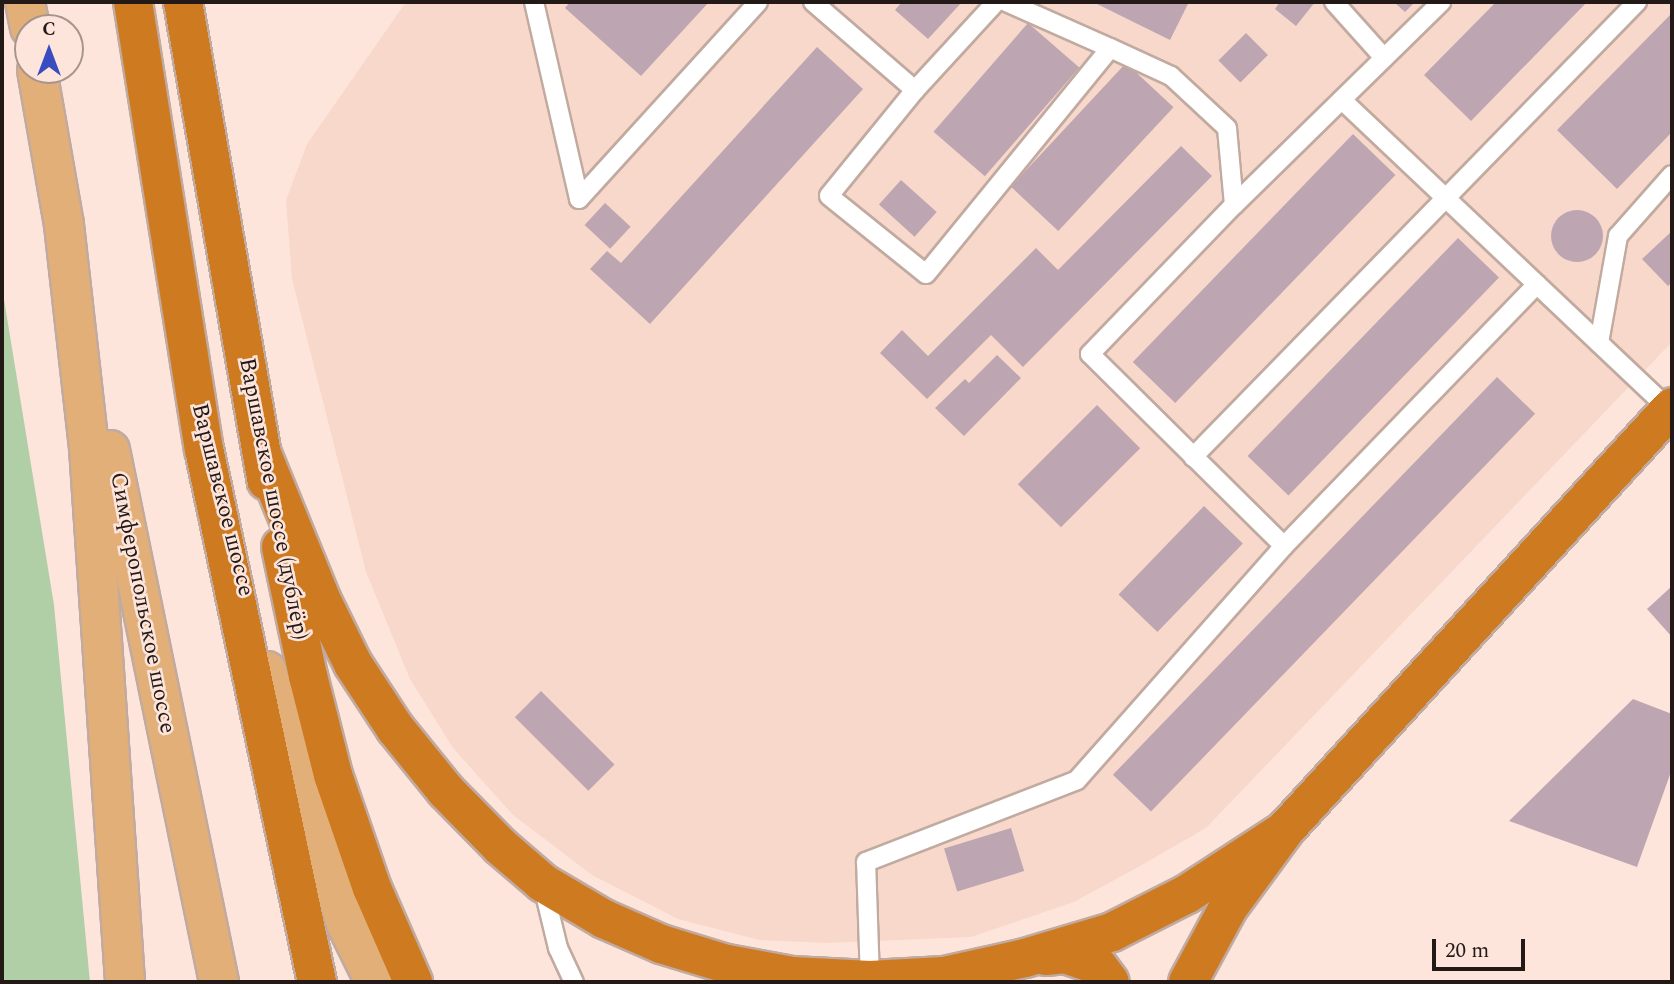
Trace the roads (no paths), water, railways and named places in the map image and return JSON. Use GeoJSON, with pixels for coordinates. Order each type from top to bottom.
{"type":"FeatureCollection","features":[{"type":"Feature","properties":{"kind":"highway","name":"Варшавское шоссе"},"geometry":{"type":"LineString","coordinates":[[133,2],[204,449]]}},
{"type":"Feature","properties":{"kind":"highway","name":"Варшавское шоссе (дублёр)"},"geometry":{"type":"LineString","coordinates":[[183,2],[262,454],[308,676],[333,775],[372,888],[413,982]]}},
{"type":"Feature","properties":{"kind":"highway"},"geometry":{"type":"LineString","coordinates":[[1188,982],[1228,908],[1285,830],[1671,409]]}},
{"type":"Feature","properties":{"kind":"highway"},"geometry":{"type":"LineString","coordinates":[[204,449],[317,982]]}},
{"type":"Feature","properties":{"kind":"highway"},"geometry":{"type":"LineString","coordinates":[[262,454],[322,601],[353,664],[395,728],[446,791],[499,846],[542,883],[604,919],[661,944],[714,960],[792,976],[870,981],[944,976],[1025,958],[1112,932],[1187,894],[1285,830]]}},
{"type":"Feature","properties":{"kind":"highway"},"geometry":{"type":"LineString","coordinates":[[1025,958],[1065,954],[1097,965],[1110,982]]}},
{"type":"Feature","properties":{"kind":"main road"},"geometry":{"type":"LineString","coordinates":[[40,84],[65,225],[93,500],[125,982]]}},
{"type":"Feature","properties":{"kind":"main road","name":"Симферопольское шоссе"},"geometry":{"type":"LineString","coordinates":[[65,225],[219,982]]}},
{"type":"Feature","properties":{"kind":"main road","name":"Варшавское шоссе"},"geometry":{"type":"LineString","coordinates":[[204,449],[306,807],[345,923],[375,982]]}},
{"type":"Feature","properties":{"kind":"lane"},"geometry":{"type":"LineString","coordinates":[[534,2],[579,199],[758,2]]}},
{"type":"Feature","properties":{"kind":"lane"},"geometry":{"type":"LineString","coordinates":[[813,2],[915,90]]}},
{"type":"Feature","properties":{"kind":"lane"},"geometry":{"type":"LineString","coordinates":[[996,2],[915,90],[829,196],[926,274],[1110,48]]}},
{"type":"Feature","properties":{"kind":"lane"},"geometry":{"type":"LineString","coordinates":[[1006,2],[1171,76],[1227,128],[1234,205]]}},
{"type":"Feature","properties":{"kind":"lane"},"geometry":{"type":"LineString","coordinates":[[1334,2],[1384,58]]}},
{"type":"Feature","properties":{"kind":"lane"},"geometry":{"type":"LineString","coordinates":[[1284,546],[1090,354],[1234,205],[1441,2]]}},
{"type":"Feature","properties":{"kind":"lane"},"geometry":{"type":"LineString","coordinates":[[1193,457],[1637,2]]}},
{"type":"Feature","properties":{"kind":"lane"},"geometry":{"type":"LineString","coordinates":[[1342,100],[1671,409]]}},
{"type":"Feature","properties":{"kind":"lane"},"geometry":{"type":"LineString","coordinates":[[1599,343],[1618,236],[1672,175]]}},
{"type":"Feature","properties":{"kind":"lane"},"geometry":{"type":"LineString","coordinates":[[870,981],[866,862],[1077,780],[1284,546],[1537,284]]}},
{"type":"Feature","properties":{"kind":"lane"},"geometry":{"type":"LineString","coordinates":[[542,883],[558,948],[574,982]]}}]}
